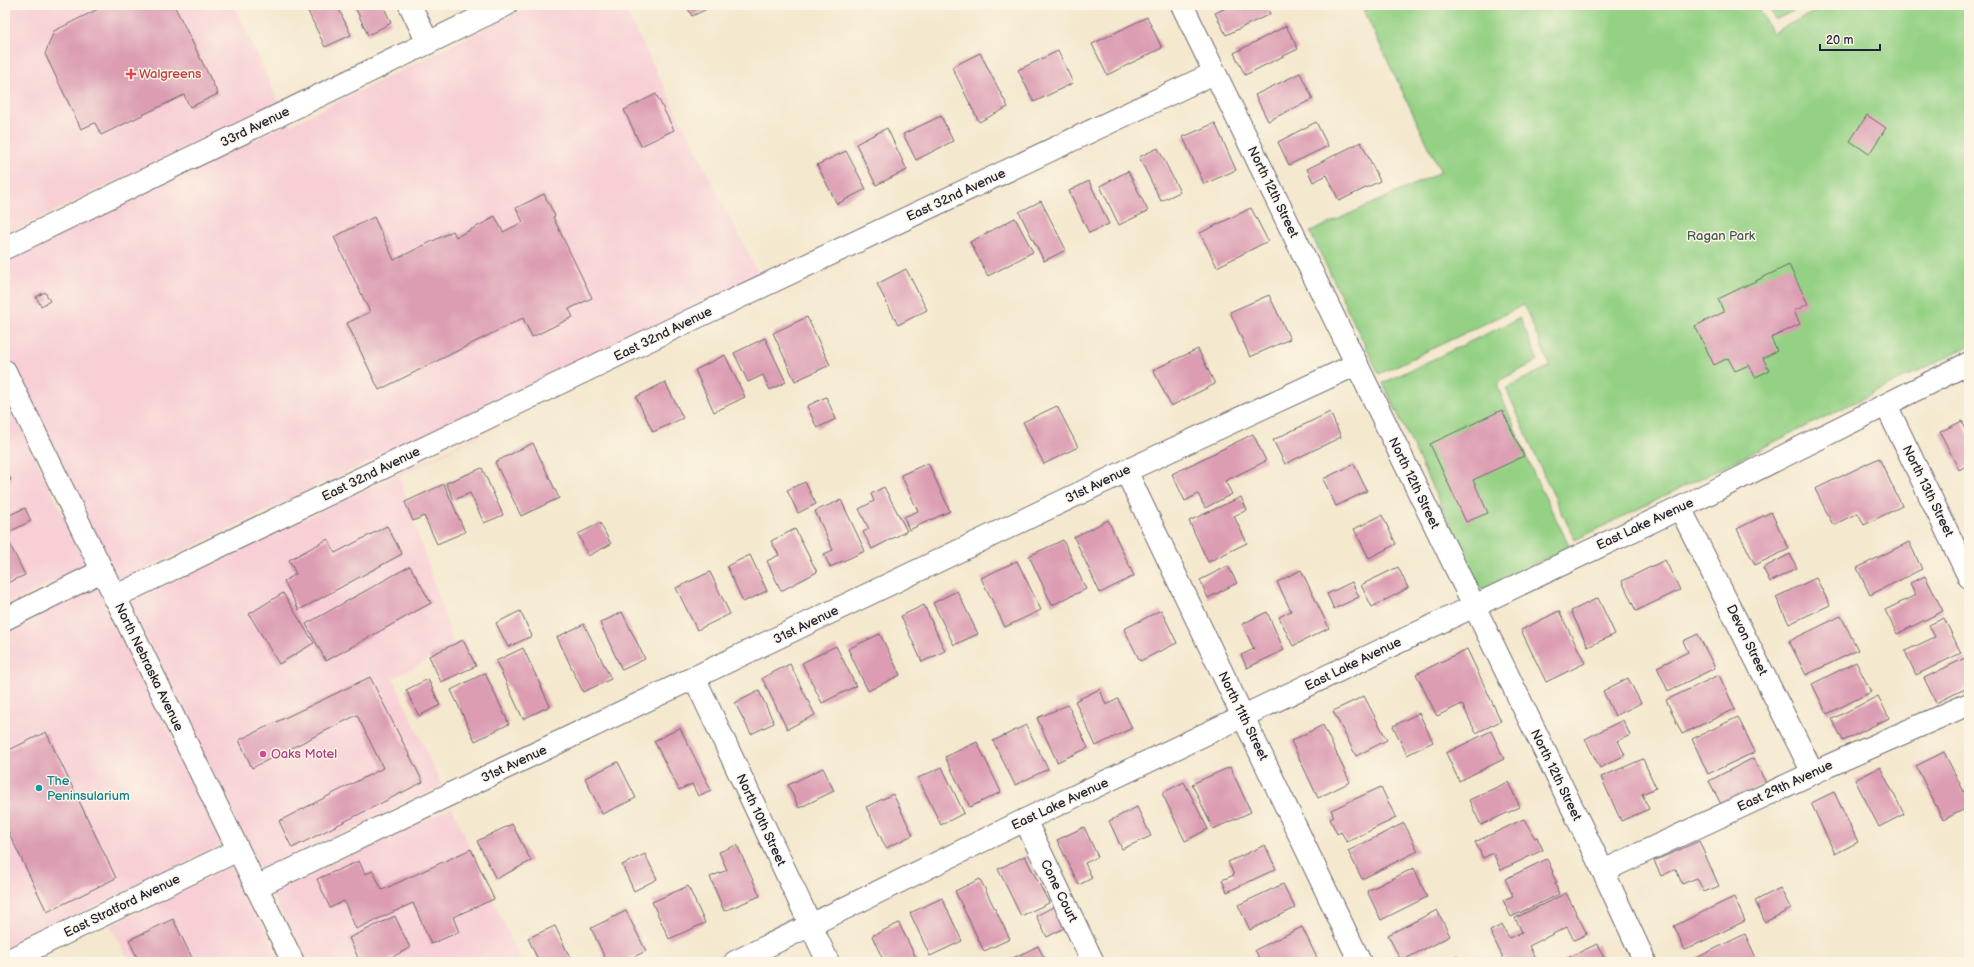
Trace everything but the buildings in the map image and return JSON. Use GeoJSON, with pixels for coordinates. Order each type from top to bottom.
{"type":"FeatureCollection","features":[{"type":"Feature","properties":{"kind":"street"},"geometry":{"type":"LineString","coordinates":[[410,5],[428,43]]}},
{"type":"Feature","properties":{"kind":"street","name":"33rd Avenue"},"geometry":{"type":"LineString","coordinates":[[5,248],[506,5]]}},
{"type":"Feature","properties":{"kind":"street","name":"North 12th Street"},"geometry":{"type":"LineString","coordinates":[[1182,5],[1603,871],[1645,962]]}},
{"type":"Feature","properties":{"kind":"street","name":"East 32nd Avenue"},"geometry":{"type":"LineString","coordinates":[[114,597],[702,315],[1214,73]]}},
{"type":"Feature","properties":{"kind":"street","name":"East Lake Avenue"},"geometry":{"type":"LineString","coordinates":[[735,962],[1025,820],[1680,508],[1969,363]]}},
{"type":"Feature","properties":{"kind":"street","name":"31st Avenue"},"geometry":{"type":"LineString","coordinates":[[256,887],[1126,471],[1357,364]]}},
{"type":"Feature","properties":{"kind":"street","name":"North Nebraska Avenue"},"geometry":{"type":"LineString","coordinates":[[5,371],[293,962]]}},
{"type":"Feature","properties":{"kind":"street","name":"North 13th Street"},"geometry":{"type":"LineString","coordinates":[[1886,405],[1969,577]]}},
{"type":"Feature","properties":{"kind":"street","name":"North 11th Street"},"geometry":{"type":"LineString","coordinates":[[1126,471],[1360,962]]}},
{"type":"Feature","properties":{"kind":"street","name":"Devon Street"},"geometry":{"type":"LineString","coordinates":[[1680,508],[1813,773]]}},
{"type":"Feature","properties":{"kind":"street"},"geometry":{"type":"LineString","coordinates":[[5,619],[102,571]]}},
{"type":"Feature","properties":{"kind":"street","name":"North 10th Street"},"geometry":{"type":"LineString","coordinates":[[695,678],[828,962]]}},
{"type":"Feature","properties":{"kind":"street","name":"East 29th Avenue"},"geometry":{"type":"LineString","coordinates":[[1603,871],[1813,773],[1969,704]]}},
{"type":"Feature","properties":{"kind":"street","name":"Cone Court"},"geometry":{"type":"LineString","coordinates":[[1025,820],[1093,962]]}},
{"type":"Feature","properties":{"kind":"street","name":"East Stratford Avenue"},"geometry":{"type":"LineString","coordinates":[[5,962],[238,850]]}},
{"type":"Feature","properties":{"kind":"shaded area"},"geometry":{"type":"Polygon","coordinates":[[[5,5],[234,5],[279,102],[5,235],[5,5]]]}},
{"type":"Feature","properties":{"kind":"shaded area"},"geometry":{"type":"Polygon","coordinates":[[[533,5],[623,5],[759,275],[118,582],[5,346],[5,261],[289,123],[291,125],[533,5]]]}},
{"type":"Feature","properties":{"kind":"shaded area"},"geometry":{"type":"Polygon","coordinates":[[[5,394],[87,565],[5,606],[5,394]]]}},
{"type":"Feature","properties":{"kind":"shaded area"},"geometry":{"type":"Polygon","coordinates":[[[521,415],[399,476],[455,647],[393,678],[442,786],[261,872],[129,603],[521,415]]]}},
{"type":"Feature","properties":{"kind":"shaded area"},"geometry":{"type":"Polygon","coordinates":[[[98,586],[224,844],[5,949],[5,632],[98,586]]]}},
{"type":"Feature","properties":{"kind":"shaded area"},"geometry":{"type":"Polygon","coordinates":[[[452,807],[521,962],[305,962],[271,893],[452,807]]]}},
{"type":"Feature","properties":{"kind":"shaded area"},"geometry":{"type":"Polygon","coordinates":[[[234,865],[281,962],[130,962],[110,925],[234,865]]]}},
{"type":"Feature","properties":{"kind":"green space","name":"Ragan Park"},"geometry":{"type":"Polygon","coordinates":[[[1361,5],[1757,5],[1772,33],[1828,5],[1969,5],[1969,346],[1575,540],[1543,473],[1506,388],[1550,366],[1524,305],[1379,374],[1310,232],[1441,172],[1361,5]]]}},
{"type":"Feature","properties":{"kind":"green space"},"geometry":{"type":"Polygon","coordinates":[[[1768,5],[1805,5],[1775,20],[1768,5]]]}},
{"type":"Feature","properties":{"kind":"green space"},"geometry":{"type":"Polygon","coordinates":[[[1520,318],[1538,361],[1502,379],[1498,383],[1498,388],[1535,477],[1570,547],[1481,590],[1383,383],[1520,318]]]}},
{"type":"Feature","properties":{"kind":"place","name":"Walgreens"},"geometry":{"type":"Point","coordinates":[131,74]}},
{"type":"Feature","properties":{"kind":"place","name":"Oaks Motel"},"geometry":{"type":"Point","coordinates":[263,754]}},
{"type":"Feature","properties":{"kind":"place","name":"The Peninsularium"},"geometry":{"type":"Point","coordinates":[39,788]}}]}
